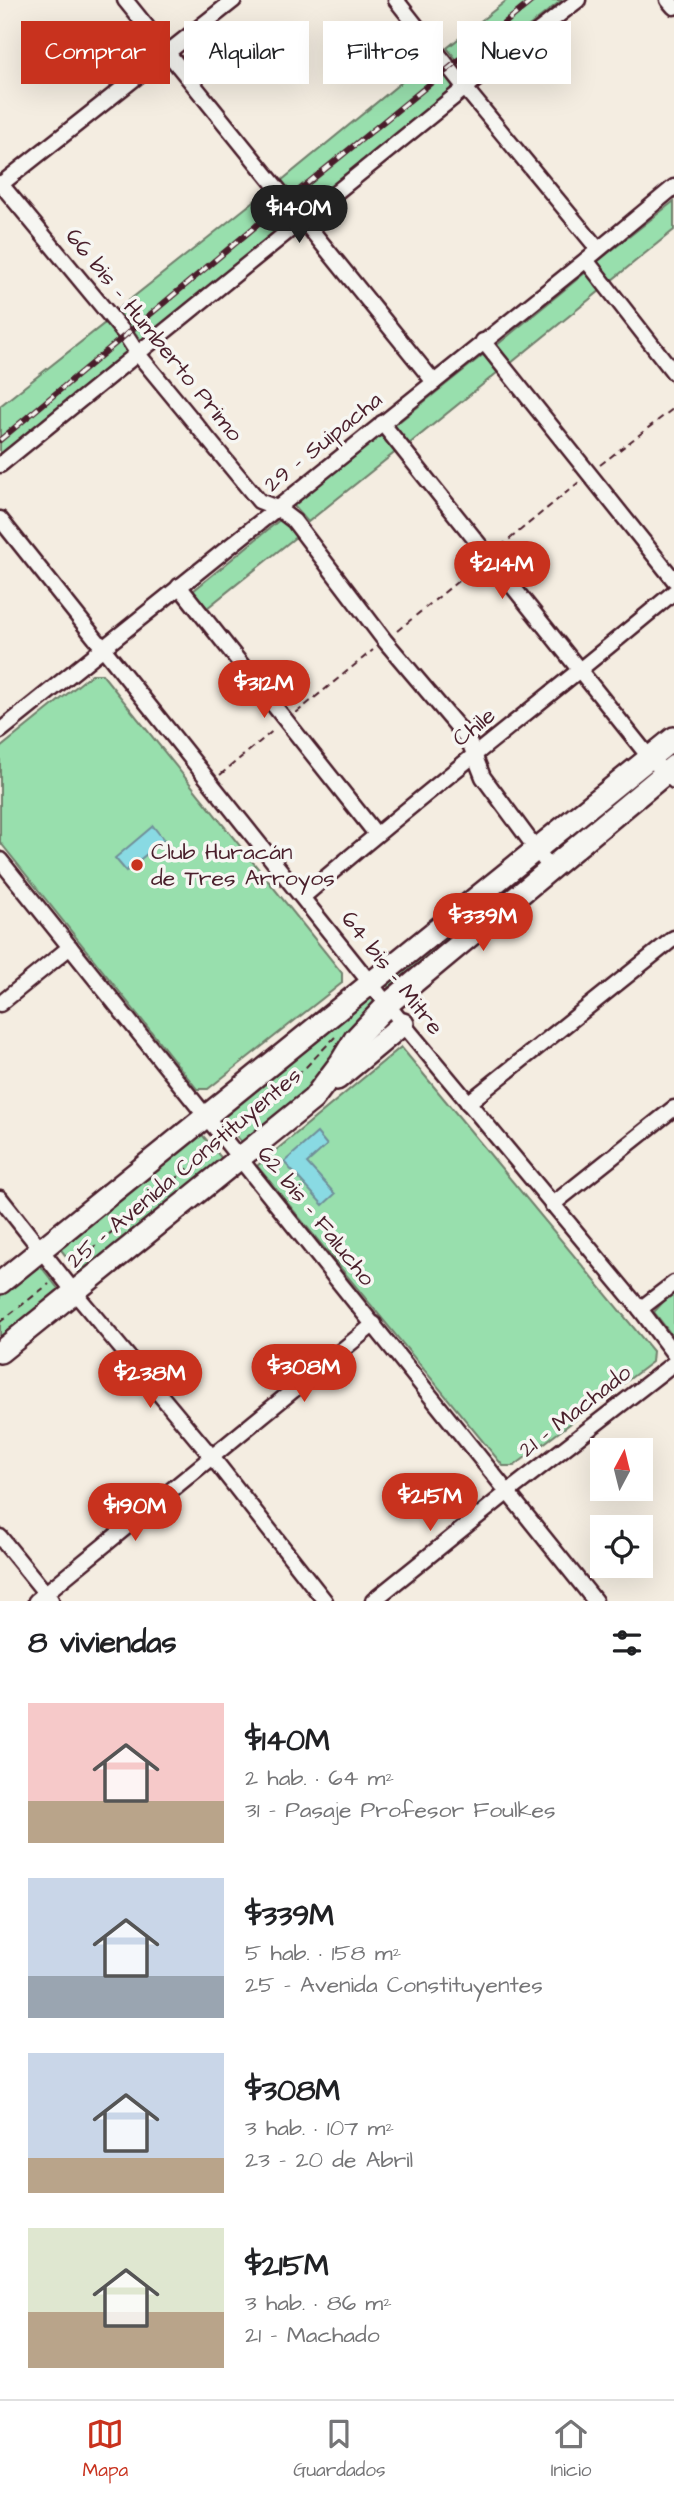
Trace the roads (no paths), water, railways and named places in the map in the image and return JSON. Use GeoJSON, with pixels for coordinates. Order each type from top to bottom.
{"type":"FeatureCollection","features":[{"type":"Feature","properties":{"kind":"main road","name":"25 - Avenida Constituyentes"},"geometry":{"type":"LineString","coordinates":[[0,1283],[674,738]]}},
{"type":"Feature","properties":{"kind":"main road","name":"25 - Avenida Constituyentes"},"geometry":{"type":"LineString","coordinates":[[0,1352],[313,1099],[355,1039],[388,1004],[671,773]]}},
{"type":"Feature","properties":{"kind":"main road"},"geometry":{"type":"LineString","coordinates":[[313,1099],[403,1024]]}},
{"type":"Feature","properties":{"kind":"street"},"geometry":{"type":"LineString","coordinates":[[125,0],[142,21]]}},
{"type":"Feature","properties":{"kind":"street"},"geometry":{"type":"LineString","coordinates":[[170,51],[234,0]]}},
{"type":"Feature","properties":{"kind":"street"},"geometry":{"type":"LineString","coordinates":[[396,0],[598,249]]}},
{"type":"Feature","properties":{"kind":"street"},"geometry":{"type":"LineString","coordinates":[[0,465],[465,88],[578,0]]}},
{"type":"Feature","properties":{"kind":"street"},"geometry":{"type":"LineString","coordinates":[[668,0],[674,7]]}},
{"type":"Feature","properties":{"kind":"street"},"geometry":{"type":"LineString","coordinates":[[170,57],[434,382]]}},
{"type":"Feature","properties":{"kind":"street"},"geometry":{"type":"LineString","coordinates":[[0,184],[127,84]]}},
{"type":"Feature","properties":{"kind":"street","name":"66 bis - Humberto Primo"},"geometry":{"type":"LineString","coordinates":[[0,184],[117,323],[138,354],[259,501],[277,508],[295,522],[385,641],[468,739],[474,757]]}},
{"type":"Feature","properties":{"kind":"street","name":"29 - Suipacha"},"geometry":{"type":"LineString","coordinates":[[0,731],[674,187]]}},
{"type":"Feature","properties":{"kind":"street"},"geometry":{"type":"LineString","coordinates":[[586,260],[674,373]]}},
{"type":"Feature","properties":{"kind":"street"},"geometry":{"type":"LineString","coordinates":[[483,341],[674,580]]}},
{"type":"Feature","properties":{"kind":"street"},"geometry":{"type":"LineString","coordinates":[[382,423],[649,757],[671,773]]}},
{"type":"Feature","properties":{"kind":"street","name":"64 bis - Mitre"},"geometry":{"type":"LineString","coordinates":[[0,519],[403,1024],[640,1309],[674,1354]]}},
{"type":"Feature","properties":{"kind":"street"},"geometry":{"type":"LineString","coordinates":[[179,586],[376,834]]}},
{"type":"Feature","properties":{"kind":"street","name":"Chile"},"geometry":{"type":"LineString","coordinates":[[303,897],[376,834],[581,671],[674,592]]}},
{"type":"Feature","properties":{"kind":"street"},"geometry":{"type":"LineString","coordinates":[[474,757],[483,777],[551,869]]}},
{"type":"Feature","properties":{"kind":"street","name":"62 bis - Falucho"},"geometry":{"type":"LineString","coordinates":[[0,860],[595,1601]]}},
{"type":"Feature","properties":{"kind":"street"},"geometry":{"type":"LineString","coordinates":[[468,1103],[674,938]]}},
{"type":"Feature","properties":{"kind":"street"},"geometry":{"type":"LineString","coordinates":[[0,1004],[70,947]]}},
{"type":"Feature","properties":{"kind":"street"},"geometry":{"type":"LineString","coordinates":[[552,1205],[674,1108]]}},
{"type":"Feature","properties":{"kind":"street"},"geometry":{"type":"LineString","coordinates":[[0,1198],[75,1293],[212,1457],[325,1601]]}},
{"type":"Feature","properties":{"kind":"street"},"geometry":{"type":"LineString","coordinates":[[640,1309],[674,1283]]}},
{"type":"Feature","properties":{"kind":"street"},"geometry":{"type":"LineString","coordinates":[[0,1537],[45,1599],[374,1324]]}},
{"type":"Feature","properties":{"kind":"street","name":"21 - Machado"},"geometry":{"type":"LineString","coordinates":[[373,1601],[674,1363]]}},
{"type":"Feature","properties":{"kind":"water"},"geometry":{"type":"Polygon","coordinates":[[[153,826],[164,840],[126,871],[115,858],[153,826]]]}},
{"type":"Feature","properties":{"kind":"water"},"geometry":{"type":"Polygon","coordinates":[[[317,1133],[327,1145],[307,1163],[335,1194],[323,1205],[284,1162],[317,1133]]]}},
{"type":"Feature","properties":{"kind":"railway"},"geometry":{"type":"LineString","coordinates":[[0,440],[287,200],[533,0]]}},
{"type":"Feature","properties":{"kind":"place","name":"Club Huracán de Tres Arroyos"},"geometry":{"type":"Point","coordinates":[137,865]}}]}
